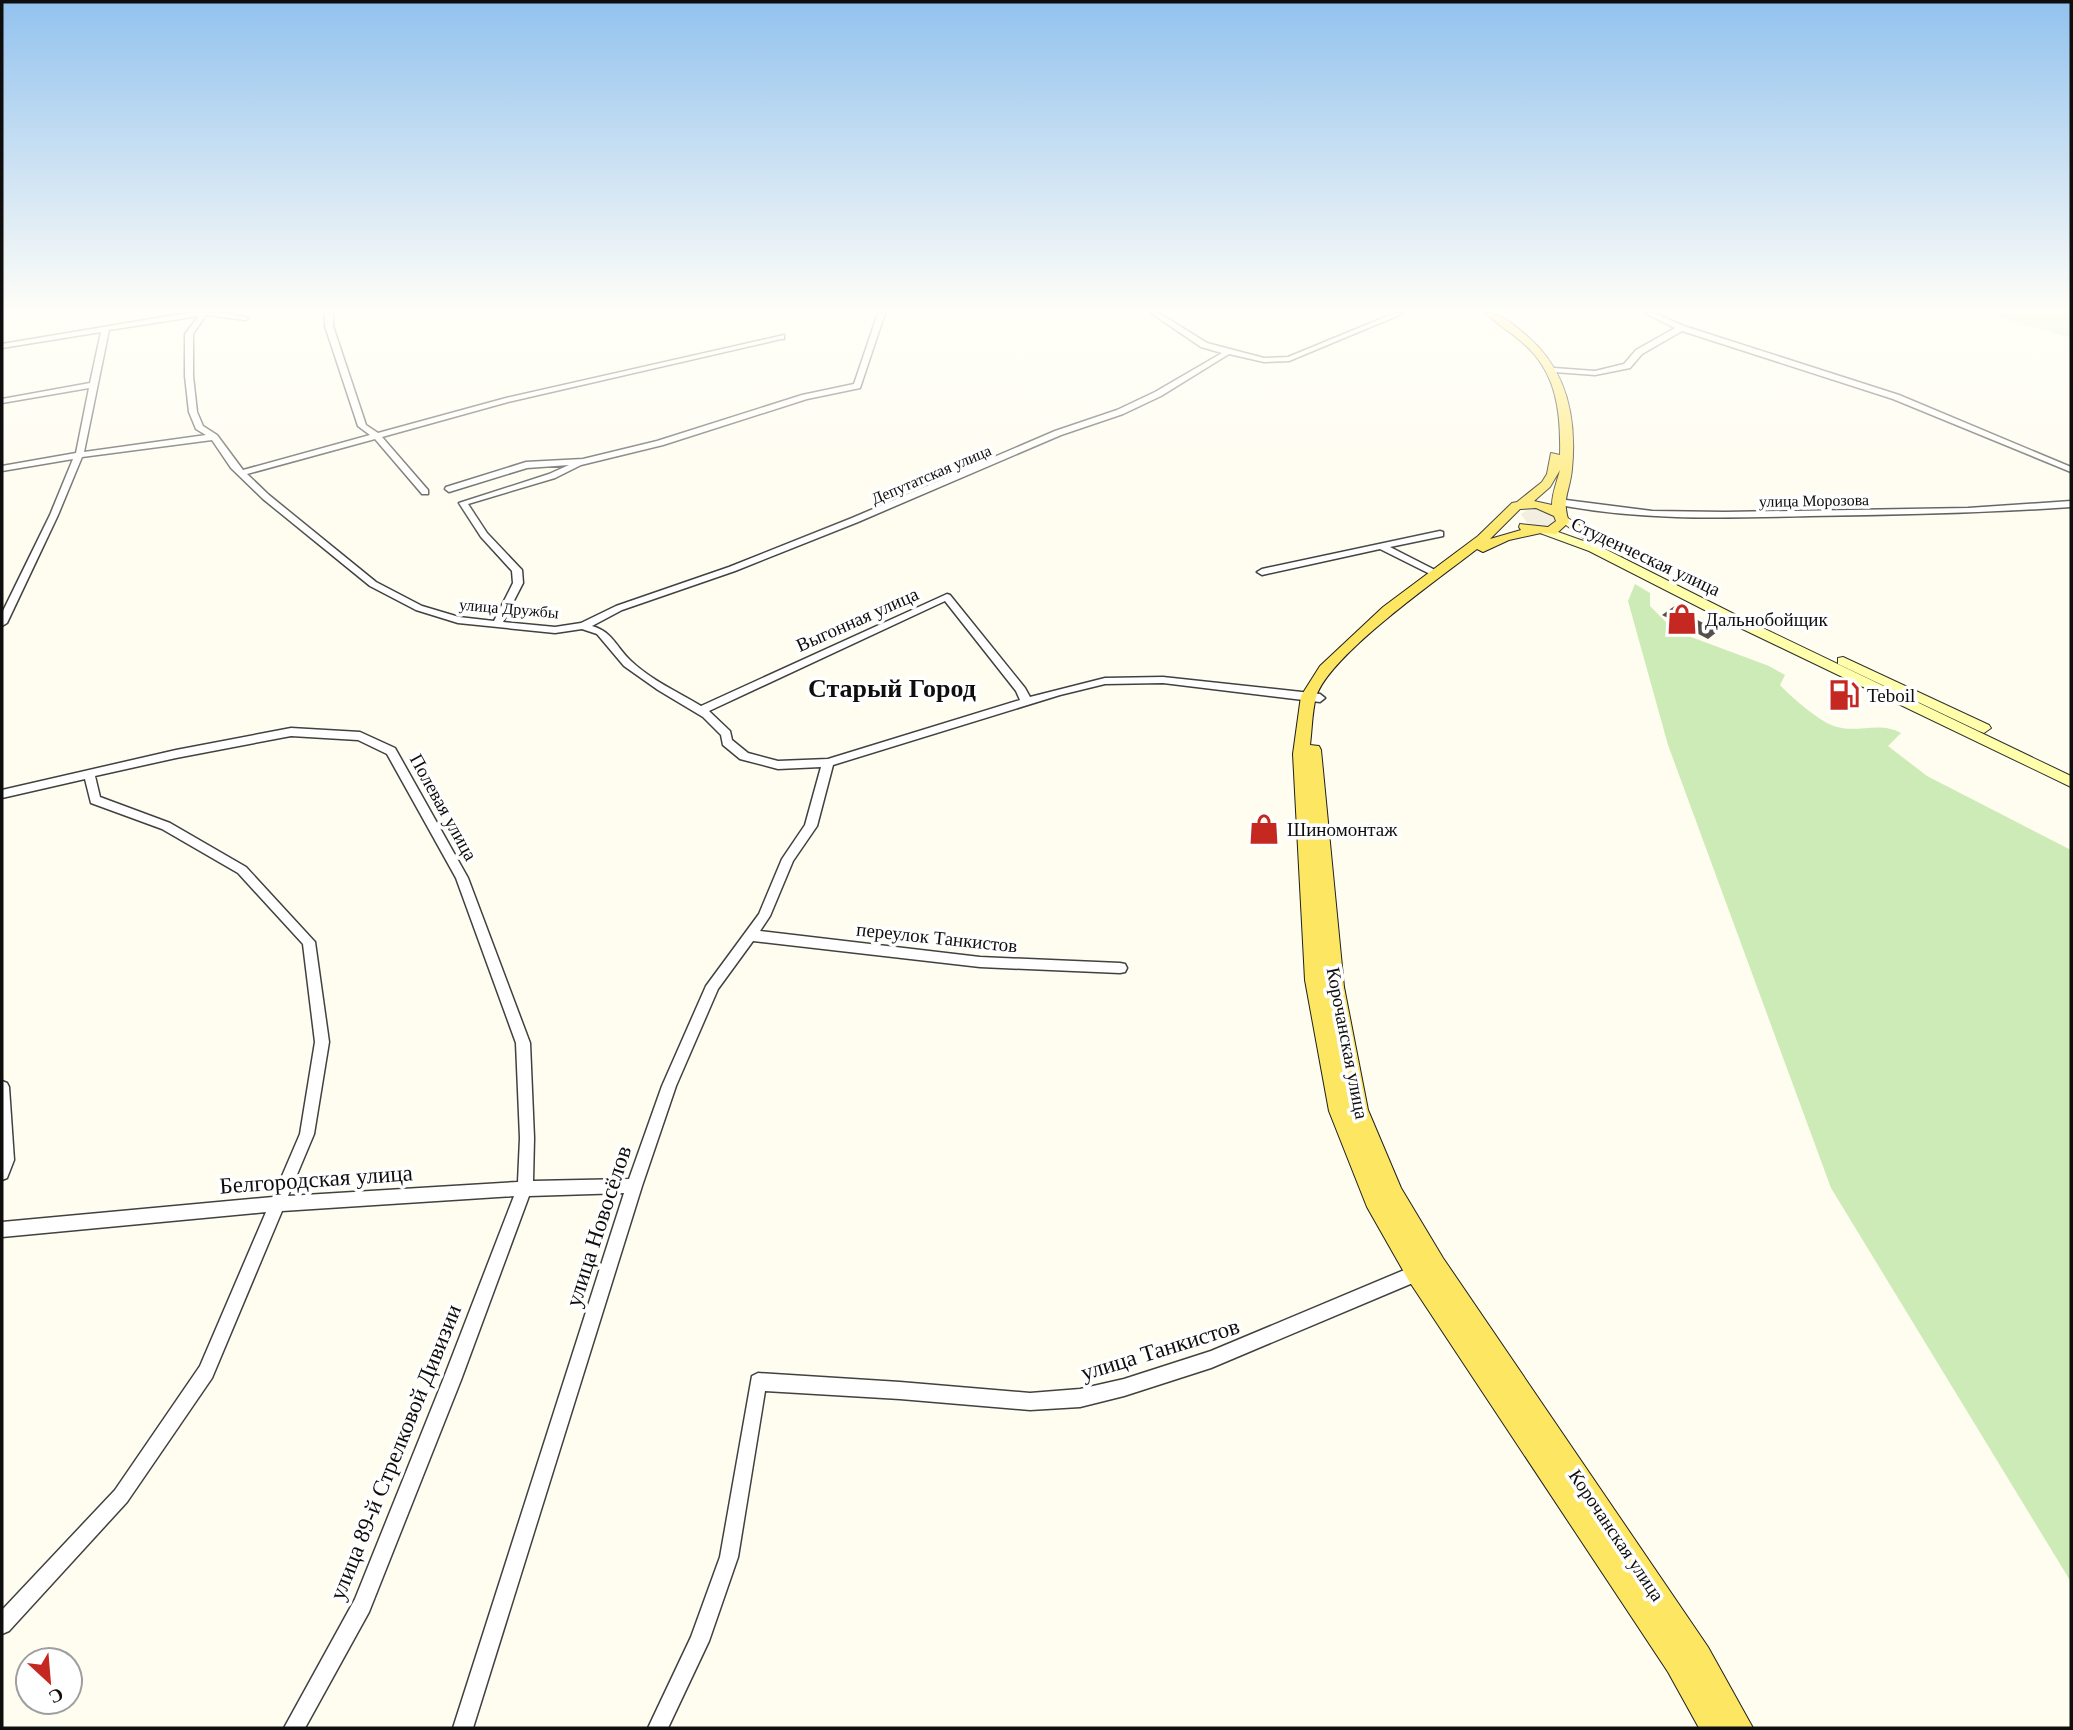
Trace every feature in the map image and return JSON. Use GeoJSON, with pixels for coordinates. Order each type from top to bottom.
{"type":"FeatureCollection","features":[{"type":"Feature","properties":{"kind":"main road"},"geometry":{"type":"LineString","coordinates":[[1522,504],[1551,481],[1554,475],[1555,434],[1551,394]]}},
{"type":"Feature","properties":{"kind":"main road"},"geometry":{"type":"LineString","coordinates":[[1510,513],[1515,522],[1540,531],[1561,526],[1566,435],[1562,394]]}},
{"type":"Feature","properties":{"kind":"main road"},"geometry":{"type":"LineString","coordinates":[[1522,504],[1538,504],[1560,511]]}},
{"type":"Feature","properties":{"kind":"main road","name":"Корочанская улица"},"geometry":{"type":"LineString","coordinates":[[1522,504],[1516,506],[1483,539],[1388,610],[1325,669],[1315,697],[1312,755],[1334,987],[1358,1110],[1425,1269],[1671,1651],[1715,1728]]}},
{"type":"Feature","properties":{"kind":"main road","name":"Студенческая улица"},"geometry":{"type":"LineString","coordinates":[[1560,511],[1621,554],[2071,770]]}},
{"type":"Feature","properties":{"kind":"main road","name":"Корочанская улица"},"geometry":{"type":"LineString","coordinates":[[1315,697],[1335,671],[1396,614],[1491,542],[1540,531]]}},
{"type":"Feature","properties":{"kind":"main road","name":"Студенческая улица"},"geometry":{"type":"LineString","coordinates":[[1540,531],[1593,548],[1748,627],[2071,782]]}},
{"type":"Feature","properties":{"kind":"main road","name":"Корочанская улица"},"geometry":{"type":"LineString","coordinates":[[1425,1269],[1691,1645],[1740,1728]]}},
{"type":"Feature","properties":{"kind":"street"},"geometry":{"type":"LineString","coordinates":[[2,401],[43,394]]}},
{"type":"Feature","properties":{"kind":"street"},"geometry":{"type":"LineString","coordinates":[[2,623],[54,515],[79,454],[91,394]]}},
{"type":"Feature","properties":{"kind":"street","name":"улица Дружбы"},"geometry":{"type":"LineString","coordinates":[[191,394],[193,412],[199,427],[214,438],[242,473],[266,497],[373,584],[419,608],[458,620],[555,630],[583,626],[601,632],[628,664],[712,718],[726,734],[727,742],[744,756],[778,765],[828,762]]}},
{"type":"Feature","properties":{"kind":"street"},"geometry":{"type":"LineString","coordinates":[[351,394],[362,426],[377,436],[425,492]]}},
{"type":"Feature","properties":{"kind":"street"},"geometry":{"type":"LineString","coordinates":[[242,473],[533,394]]}},
{"type":"Feature","properties":{"kind":"street"},"geometry":{"type":"LineString","coordinates":[[497,624],[518,583],[517,570],[484,535],[463,503],[552,476],[583,462],[660,443],[820,394]]}},
{"type":"Feature","properties":{"kind":"street","name":"Депутатская улица"},"geometry":{"type":"LineString","coordinates":[[583,626],[619,608],[732,569],[855,520],[1058,433],[1120,412],[1158,394]]}},
{"type":"Feature","properties":{"kind":"street"},"geometry":{"type":"LineString","coordinates":[[1886,394],[2071,470]]}},
{"type":"Feature","properties":{"kind":"street"},"geometry":{"type":"LineString","coordinates":[[2,468],[79,454],[214,438]]}},
{"type":"Feature","properties":{"kind":"street"},"geometry":{"type":"LineString","coordinates":[[449,489],[526,465],[583,462]]}},
{"type":"Feature","properties":{"kind":"street","name":"улица Морозова"},"geometry":{"type":"LineString","coordinates":[[1560,511],[1725,515],[1968,511],[2071,504]]}},
{"type":"Feature","properties":{"kind":"street"},"geometry":{"type":"LineString","coordinates":[[1262,572],[1440,534]]}},
{"type":"Feature","properties":{"kind":"street"},"geometry":{"type":"LineString","coordinates":[[1384,548],[1436,574]]}},
{"type":"Feature","properties":{"kind":"street","name":"Выгонная улица"},"geometry":{"type":"LineString","coordinates":[[701,710],[947,597],[1027,701]]}},
{"type":"Feature","properties":{"kind":"street"},"geometry":{"type":"LineString","coordinates":[[828,762],[1027,701],[1105,681],[1163,680],[1315,697]]}},
{"type":"Feature","properties":{"kind":"street","name":"Полевая улица"},"geometry":{"type":"LineString","coordinates":[[2,794],[89,773],[291,732],[360,736],[391,751],[462,878],[523,1043],[527,1138],[525,1187]]}},
{"type":"Feature","properties":{"kind":"street","name":"улица Новосёлов"},"geometry":{"type":"LineString","coordinates":[[463,1728],[634,1186],[669,1086],[713,986],[764,916],[788,859],[811,826],[828,762]]}},
{"type":"Feature","properties":{"kind":"street"},"geometry":{"type":"LineString","coordinates":[[2,1624],[121,1496],[206,1372],[307,1134],[322,1042],[309,942],[242,870],[166,826],[95,800],[89,773]]}},
{"type":"Feature","properties":{"kind":"street","name":"переулок Танкистов"},"geometry":{"type":"LineString","coordinates":[[751,935],[980,962],[1120,968]]}},
{"type":"Feature","properties":{"kind":"street"},"geometry":{"type":"LineString","coordinates":[[2,1087],[6,1160],[2,1173]]}},
{"type":"Feature","properties":{"kind":"street","name":"Белгородская улица"},"geometry":{"type":"LineString","coordinates":[[2,1229],[525,1187],[634,1186]]}},
{"type":"Feature","properties":{"kind":"street","name":"улица 89-й Стрелковой Дивизии"},"geometry":{"type":"LineString","coordinates":[[294,1728],[362,1605],[452,1380],[525,1187]]}},
{"type":"Feature","properties":{"kind":"street","name":"улица Танкистов"},"geometry":{"type":"LineString","coordinates":[[758,1382],[1018,1401],[1078,1399],[1196,1365],[1425,1269]]}},
{"type":"Feature","properties":{"kind":"street"},"geometry":{"type":"LineString","coordinates":[[658,1728],[699,1641],[729,1557],[758,1382]]}},
{"type":"Feature","properties":{"kind":"green space"},"geometry":{"type":"Polygon","coordinates":[[[1635,584],[1650,593],[1650,606],[1675,631],[1769,666],[1785,675],[1780,685],[1830,725],[1853,729],[1877,727],[1901,733],[1888,746],[1927,776],[2071,850],[2071,1582],[1831,1188],[1668,745],[1628,601],[1635,584]]]}},
{"type":"Feature","properties":{"kind":"shaded area"},"geometry":{"type":"Polygon","coordinates":[[[1530,508],[1547,511],[1555,517],[1556,523],[1543,527],[1527,523],[1521,514],[1530,508]]]}},
{"type":"Feature","properties":{"kind":"building","name":"Дальнобойщик"},"geometry":{"type":"Polygon","coordinates":[[[1676,605],[1687,611],[1684,613],[1707,625],[1710,622],[1722,628],[1708,639],[1662,615],[1676,605]]]}},
{"type":"Feature","properties":{"kind":"place","name":"Дальнобойщик"},"geometry":{"type":"Point","coordinates":[1682,619]}},
{"type":"Feature","properties":{"kind":"place","name":"Teboil"},"geometry":{"type":"Point","coordinates":[1844,695]}},
{"type":"Feature","properties":{"kind":"place","name":"Шиномонтаж"},"geometry":{"type":"Point","coordinates":[1264,829]}},
{"type":"Feature","properties":{"kind":"district","name":"Старый Город"},"geometry":{"type":"Point","coordinates":[892,688]}}]}
